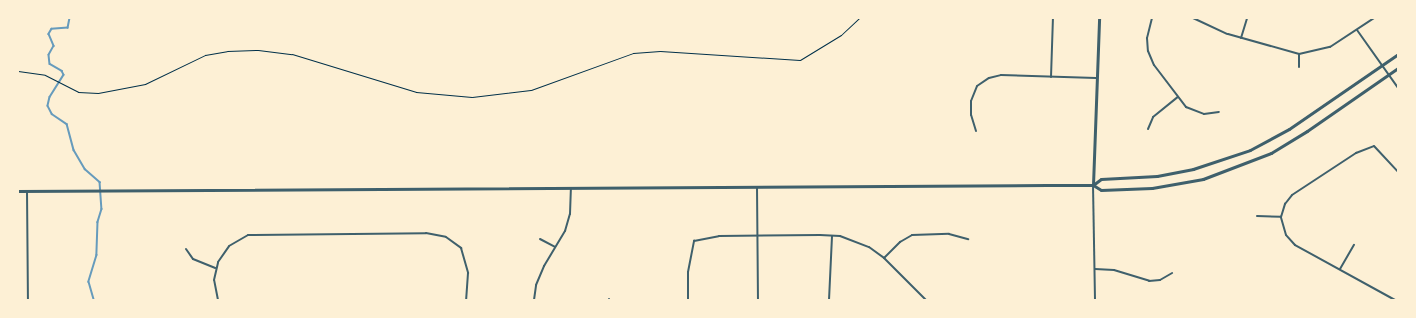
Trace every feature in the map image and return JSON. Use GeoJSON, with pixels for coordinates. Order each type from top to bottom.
{"type":"FeatureCollection","features":[{"type":"Feature","properties":{"kind":"street"},"geometry":{"type":"LineString","coordinates":[[1051,77],[1054,18]]}},
{"type":"Feature","properties":{"kind":"street"},"geometry":{"type":"LineString","coordinates":[[1095,300],[1093,186],[1098,18]]}},
{"type":"Feature","properties":{"kind":"street"},"geometry":{"type":"LineString","coordinates":[[1152,18],[1146,38],[1149,55],[1178,97],[1194,112],[1210,114],[1219,112]]}},
{"type":"Feature","properties":{"kind":"street"},"geometry":{"type":"LineString","coordinates":[[1193,18],[1215,30],[1299,54],[1330,47],[1374,18]]}},
{"type":"Feature","properties":{"kind":"street"},"geometry":{"type":"LineString","coordinates":[[1241,38],[1247,18]]}},
{"type":"Feature","properties":{"kind":"street"},"geometry":{"type":"LineString","coordinates":[[1356,30],[1398,88]]}},
{"type":"Feature","properties":{"kind":"street"},"geometry":{"type":"LineString","coordinates":[[1299,54],[1299,67]]}},
{"type":"Feature","properties":{"kind":"street"},"geometry":{"type":"LineString","coordinates":[[1093,186],[1101,179],[1157,176],[1193,169],[1250,150],[1289,129],[1398,54]]}},
{"type":"Feature","properties":{"kind":"street"},"geometry":{"type":"LineString","coordinates":[[18,191],[1093,186],[1101,190],[1152,188],[1184,183],[1229,171],[1282,147],[1398,68]]}},
{"type":"Feature","properties":{"kind":"street"},"geometry":{"type":"LineString","coordinates":[[976,130],[970,115],[971,101],[975,90],[984,80],[1001,76],[1096,78]]}},
{"type":"Feature","properties":{"kind":"street"},"geometry":{"type":"LineString","coordinates":[[1148,129],[1153,116],[1178,97]]}},
{"type":"Feature","properties":{"kind":"street"},"geometry":{"type":"LineString","coordinates":[[1394,300],[1292,242],[1286,235],[1281,217],[1285,204],[1292,195],[1356,153],[1374,146],[1398,172]]}},
{"type":"Feature","properties":{"kind":"street"},"geometry":{"type":"LineString","coordinates":[[757,187],[758,300]]}},
{"type":"Feature","properties":{"kind":"street"},"geometry":{"type":"LineString","coordinates":[[534,300],[536,285],[555,247],[565,231],[570,214],[571,188]]}},
{"type":"Feature","properties":{"kind":"street"},"geometry":{"type":"LineString","coordinates":[[27,191],[28,300]]}},
{"type":"Feature","properties":{"kind":"street"},"geometry":{"type":"LineString","coordinates":[[1257,216],[1281,217]]}},
{"type":"Feature","properties":{"kind":"street"},"geometry":{"type":"LineString","coordinates":[[218,300],[214,287],[215,268],[229,246],[248,235],[434,234],[453,240],[461,248],[468,273],[466,300]]}},
{"type":"Feature","properties":{"kind":"street"},"geometry":{"type":"LineString","coordinates":[[884,258],[900,242],[912,236],[949,234],[968,239]]}},
{"type":"Feature","properties":{"kind":"street"},"geometry":{"type":"LineString","coordinates":[[688,300],[688,272],[694,241],[719,236],[832,236],[857,241],[884,258],[926,300]]}},
{"type":"Feature","properties":{"kind":"street"},"geometry":{"type":"LineString","coordinates":[[829,300],[832,236]]}},
{"type":"Feature","properties":{"kind":"street"},"geometry":{"type":"LineString","coordinates":[[540,239],[555,247]]}},
{"type":"Feature","properties":{"kind":"street"},"geometry":{"type":"LineString","coordinates":[[1340,270],[1354,245]]}},
{"type":"Feature","properties":{"kind":"street"},"geometry":{"type":"LineString","coordinates":[[186,249],[193,259],[215,268]]}},
{"type":"Feature","properties":{"kind":"street"},"geometry":{"type":"LineString","coordinates":[[1095,269],[1114,270],[1148,281],[1160,280],[1172,273]]}},
{"type":"Feature","properties":{"kind":"path"},"geometry":{"type":"LineString","coordinates":[[18,72],[50,77],[71,90],[91,93],[127,89],[145,84],[204,55],[226,50],[258,50],[292,54],[416,92],[450,97],[484,96],[531,90],[622,55],[639,52],[660,51],[800,60],[841,35],[859,18]]}},
{"type":"Feature","properties":{"kind":"waterway"},"geometry":{"type":"LineString","coordinates":[[70,18],[68,28],[52,29],[49,34],[54,46],[49,55],[50,64],[62,71],[64,75],[50,97],[48,106],[52,114],[67,124],[74,150],[85,169],[100,182],[102,209],[98,222],[97,255],[89,282],[94,300]]}}]}
